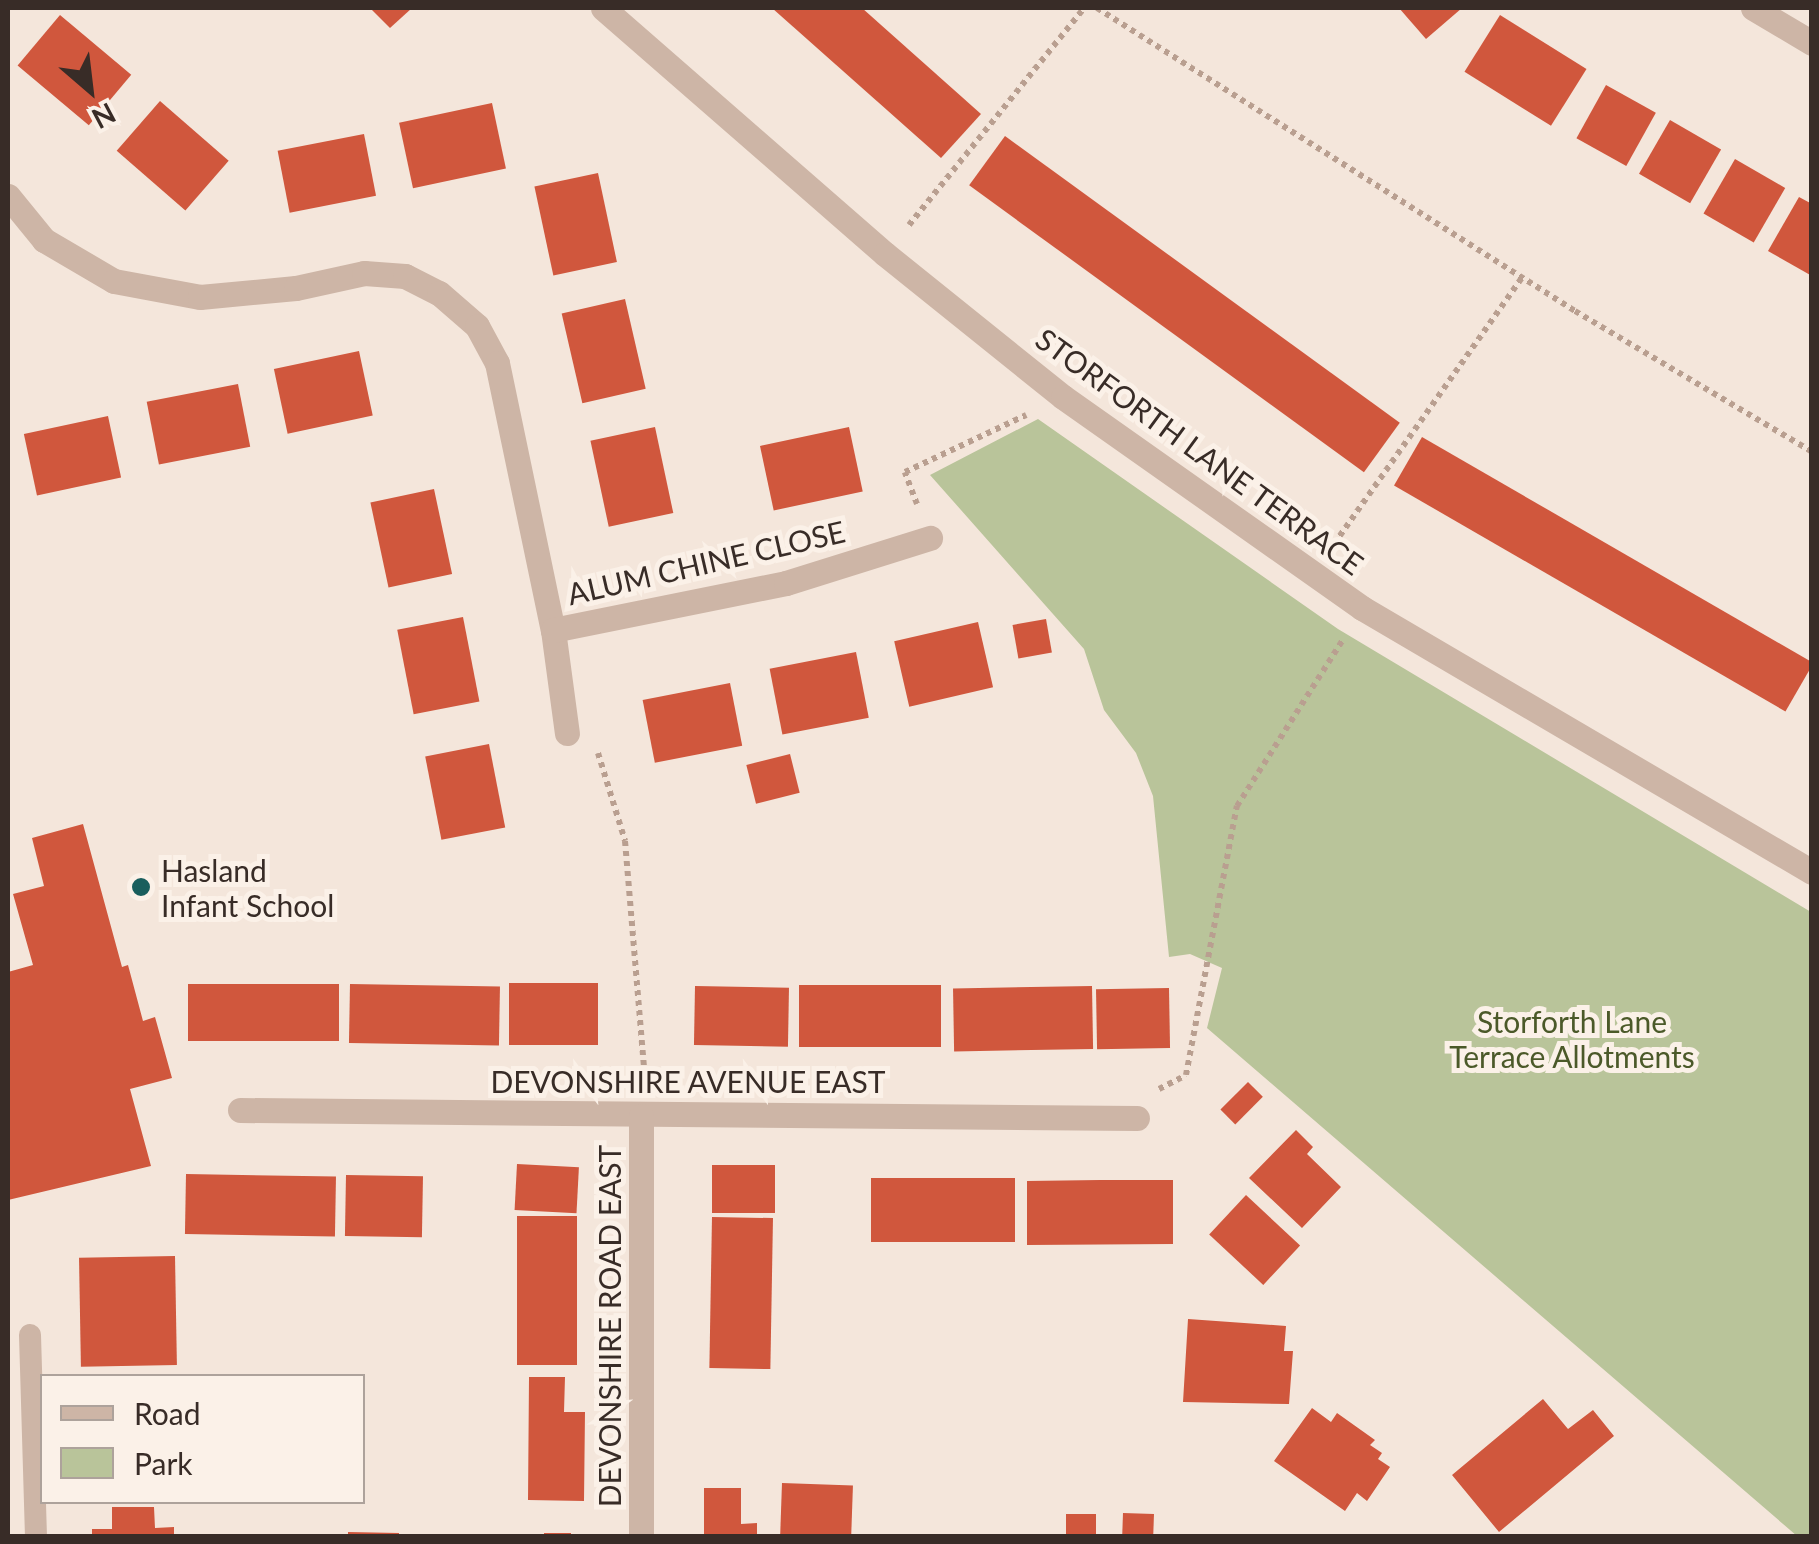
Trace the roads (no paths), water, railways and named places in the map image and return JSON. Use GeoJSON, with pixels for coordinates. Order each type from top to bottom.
{"type":"FeatureCollection","features":[{"type":"Feature","properties":{"kind":"street","name":"STORFORTH LANE TERRACE"},"geometry":{"type":"LineString","coordinates":[[603,8],[885,254],[1063,397],[1362,608],[1812,872]]}},
{"type":"Feature","properties":{"kind":"street"},"geometry":{"type":"LineString","coordinates":[[1753,8],[1812,42]]}},
{"type":"Feature","properties":{"kind":"street"},"geometry":{"type":"LineString","coordinates":[[8,196],[44,240],[114,280],[200,297],[296,288],[364,273],[406,276],[439,292],[477,326],[496,363],[553,630],[567,733]]}},
{"type":"Feature","properties":{"kind":"street","name":"ALUM CHINE CLOSE"},"geometry":{"type":"LineString","coordinates":[[553,630],[786,582],[930,538]]}},
{"type":"Feature","properties":{"kind":"street","name":"DEVONSHIRE AVENUE EAST"},"geometry":{"type":"LineString","coordinates":[[240,1110],[1137,1118]]}},
{"type":"Feature","properties":{"kind":"street","name":"DEVONSHIRE ROAD EAST"},"geometry":{"type":"LineString","coordinates":[[641,1116],[641,1536]]}},
{"type":"Feature","properties":{"kind":"lane"},"geometry":{"type":"LineString","coordinates":[[30,1335],[36,1536]]}},
{"type":"Feature","properties":{"kind":"place","name":"Hasland Infant School"},"geometry":{"type":"Point","coordinates":[141,887]}},
{"type":"Feature","properties":{"kind":"park label","name":"Storforth Lane Terrace Allotments"},"geometry":{"type":"Point","coordinates":[1572,1038]}}]}
